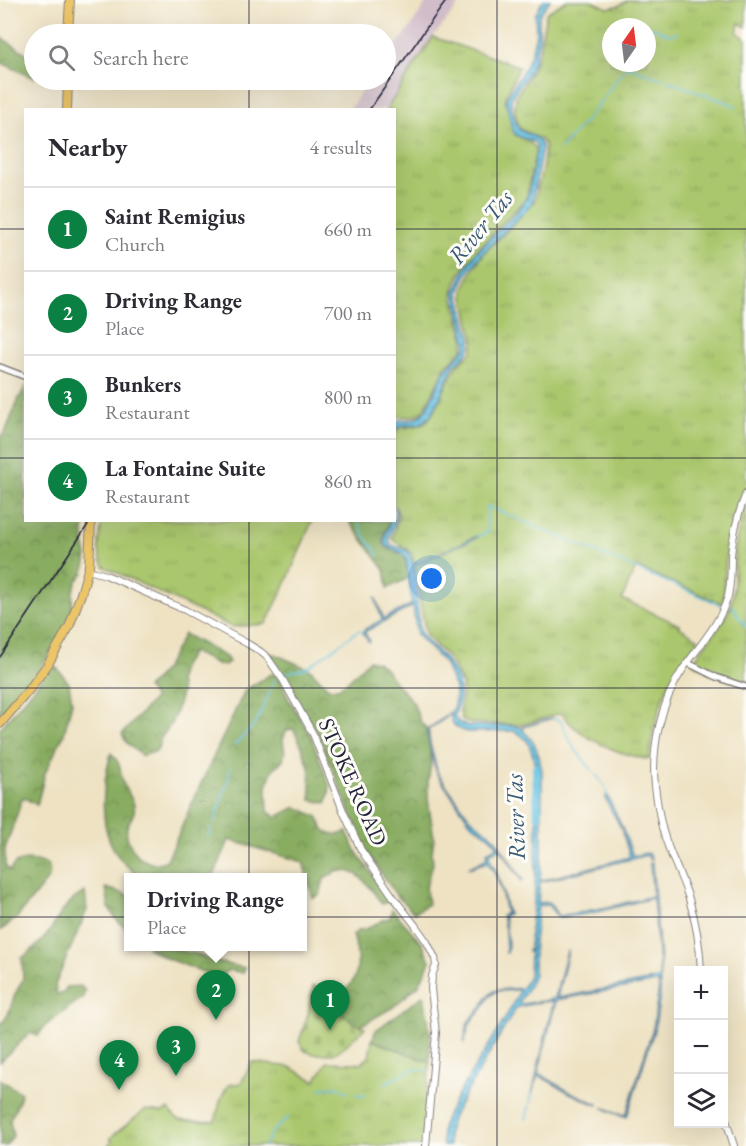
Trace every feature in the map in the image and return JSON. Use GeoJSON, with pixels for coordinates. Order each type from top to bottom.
{"type":"FeatureCollection","features":[{"type":"Feature","properties":{"kind":"highway"},"geometry":{"type":"LineString","coordinates":[[68,24],[69,0]]}},
{"type":"Feature","properties":{"kind":"highway"},"geometry":{"type":"LineString","coordinates":[[67,108],[68,90]]}},
{"type":"Feature","properties":{"kind":"highway"},"geometry":{"type":"LineString","coordinates":[[0,724],[28,691],[60,644],[72,620],[88,570],[91,522]]}},
{"type":"Feature","properties":{"kind":"street"},"geometry":{"type":"LineString","coordinates":[[0,368],[24,376]]}},
{"type":"Feature","properties":{"kind":"street"},"geometry":{"type":"LineString","coordinates":[[700,966],[693,914],[663,832],[655,784],[657,735],[671,690],[719,618],[728,597],[736,522],[746,494]]}},
{"type":"Feature","properties":{"kind":"street","name":"STOKE ROAD"},"geometry":{"type":"LineString","coordinates":[[88,570],[115,578],[185,610],[248,644],[267,657],[282,680],[313,734],[361,850],[427,942],[435,958],[436,965],[431,989],[436,1033],[426,1146]]}},
{"type":"Feature","properties":{"kind":"street"},"geometry":{"type":"LineString","coordinates":[[688,663],[716,677],[746,687]]}},
{"type":"Feature","properties":{"kind":"street"},"geometry":{"type":"LineString","coordinates":[[728,1127],[735,1146]]}},
{"type":"Feature","properties":{"kind":"shaded area"},"geometry":{"type":"Polygon","coordinates":[[[428,0],[463,0],[433,37],[387,108],[350,108],[362,90],[396,90],[396,46],[428,0]]]}},
{"type":"Feature","properties":{"kind":"green space"},"geometry":{"type":"Polygon","coordinates":[[[567,0],[590,0],[608,8],[628,0],[746,0],[746,27],[739,23],[737,32],[746,39],[746,485],[733,517],[727,543],[723,604],[636,567],[622,599],[680,625],[679,627],[699,639],[672,678],[664,695],[654,728],[649,759],[622,753],[602,745],[575,728],[561,713],[522,725],[469,723],[462,720],[460,712],[463,686],[450,660],[426,635],[412,554],[392,539],[399,515],[396,509],[397,431],[400,427],[412,427],[424,423],[433,414],[457,366],[472,352],[474,341],[464,288],[484,253],[535,200],[545,145],[540,139],[519,127],[515,112],[516,97],[532,70],[539,52],[546,13],[567,0]]]}},
{"type":"Feature","properties":{"kind":"green space"},"geometry":{"type":"Polygon","coordinates":[[[0,37],[24,52],[24,73],[0,62],[0,37]]]}},
{"type":"Feature","properties":{"kind":"green space"},"geometry":{"type":"Polygon","coordinates":[[[433,37],[519,67],[505,101],[515,135],[530,142],[536,149],[524,201],[481,246],[456,284],[453,296],[464,338],[463,348],[446,366],[424,410],[407,417],[396,416],[396,108],[387,108],[433,37]]]}},
{"type":"Feature","properties":{"kind":"green space"},"geometry":{"type":"Polygon","coordinates":[[[24,389],[24,522],[84,522],[87,556],[84,573],[77,581],[73,591],[72,610],[66,626],[44,663],[0,719],[0,438],[6,430],[24,389]]]}},
{"type":"Feature","properties":{"kind":"green space"},"geometry":{"type":"Polygon","coordinates":[[[746,502],[746,685],[693,663],[724,620],[731,604],[736,540],[746,502]]]}},
{"type":"Feature","properties":{"kind":"green space"},"geometry":{"type":"Polygon","coordinates":[[[102,522],[312,522],[266,624],[232,627],[105,567],[100,556],[99,538],[102,522]]]}},
{"type":"Feature","properties":{"kind":"green space"},"geometry":{"type":"Polygon","coordinates":[[[350,522],[390,522],[384,543],[389,549],[404,555],[409,578],[388,588],[385,570],[350,522]]]}},
{"type":"Feature","properties":{"kind":"green space"},"geometry":{"type":"Polygon","coordinates":[[[184,634],[226,657],[229,662],[225,666],[217,664],[192,652],[182,667],[179,679],[181,694],[171,724],[161,738],[157,751],[142,756],[127,743],[122,734],[154,699],[147,688],[164,670],[184,634]]]}},
{"type":"Feature","properties":{"kind":"green space"},"geometry":{"type":"Polygon","coordinates":[[[268,653],[311,670],[328,688],[338,688],[369,660],[377,662],[384,667],[413,702],[420,721],[429,732],[431,764],[428,798],[434,838],[433,864],[426,889],[428,904],[414,913],[396,895],[365,849],[317,732],[268,653]]]}},
{"type":"Feature","properties":{"kind":"green space"},"geometry":{"type":"Polygon","coordinates":[[[50,666],[57,668],[69,683],[72,702],[64,734],[45,773],[37,805],[23,797],[5,849],[5,865],[9,871],[19,861],[35,861],[47,864],[50,873],[48,879],[17,918],[0,931],[0,728],[50,666]]]}},
{"type":"Feature","properties":{"kind":"green space"},"geometry":{"type":"Polygon","coordinates":[[[271,674],[275,674],[281,680],[289,700],[311,736],[330,787],[327,803],[311,800],[310,770],[294,730],[290,729],[286,731],[283,740],[285,753],[283,760],[274,768],[267,787],[268,812],[277,817],[296,807],[317,816],[328,833],[335,835],[347,832],[357,853],[391,900],[382,904],[364,880],[352,872],[345,871],[324,879],[320,895],[313,898],[303,862],[229,840],[215,873],[136,873],[118,856],[110,843],[104,814],[105,783],[111,753],[119,765],[123,783],[134,805],[127,827],[128,838],[133,850],[147,861],[155,863],[166,861],[245,690],[271,674]]]}},
{"type":"Feature","properties":{"kind":"green space"},"geometry":{"type":"Polygon","coordinates":[[[106,888],[124,893],[124,927],[115,918],[109,908],[106,888]]]}},
{"type":"Feature","properties":{"kind":"green space"},"geometry":{"type":"Polygon","coordinates":[[[85,892],[87,910],[55,985],[57,995],[65,992],[66,987],[81,986],[85,991],[83,997],[44,1027],[38,1036],[30,1033],[0,1062],[0,1026],[8,1015],[23,979],[22,958],[47,935],[68,904],[85,892]]]}},
{"type":"Feature","properties":{"kind":"green space"},"geometry":{"type":"Polygon","coordinates":[[[392,909],[422,943],[430,961],[419,985],[392,1008],[360,1026],[343,1013],[339,1000],[339,993],[347,988],[356,975],[358,960],[353,935],[359,930],[390,918],[392,909]]]}},
{"type":"Feature","properties":{"kind":"green space"},"geometry":{"type":"Polygon","coordinates":[[[153,951],[194,953],[209,960],[245,968],[243,973],[229,970],[217,977],[168,959],[153,951]]]}},
{"type":"Feature","properties":{"kind":"green space"},"geometry":{"type":"Polygon","coordinates":[[[313,986],[339,993],[340,1007],[344,1015],[347,1019],[365,1028],[334,1054],[315,1054],[305,1051],[299,1042],[308,1014],[313,986]]]}},
{"type":"Feature","properties":{"kind":"green space"},"geometry":{"type":"Polygon","coordinates":[[[424,995],[430,1032],[430,1062],[372,1040],[376,1030],[424,995]]]}},
{"type":"Feature","properties":{"kind":"green space"},"geometry":{"type":"Polygon","coordinates":[[[372,1040],[430,1062],[422,1146],[108,1146],[112,1141],[110,1138],[145,1110],[162,1112],[169,1109],[180,1120],[215,1121],[221,1099],[228,1085],[241,1083],[252,1062],[290,1067],[315,1081],[327,1062],[361,1063],[369,1057],[372,1040]]]}},
{"type":"Feature","properties":{"kind":"green space"},"geometry":{"type":"Polygon","coordinates":[[[0,1079],[21,1093],[10,1120],[13,1136],[6,1146],[0,1146],[0,1079]]]}},
{"type":"Feature","properties":{"kind":"water"},"geometry":{"type":"Polygon","coordinates":[[[543,0],[550,0],[539,15],[539,38],[534,60],[511,100],[518,128],[537,138],[542,146],[532,203],[478,259],[463,282],[459,294],[471,345],[467,353],[452,369],[435,408],[423,422],[396,428],[396,421],[415,419],[426,410],[446,369],[466,346],[455,292],[475,254],[511,218],[528,196],[537,146],[534,142],[514,133],[506,100],[531,54],[536,33],[535,15],[543,0]]]}},
{"type":"Feature","properties":{"kind":"water"},"geometry":{"type":"Polygon","coordinates":[[[391,522],[395,522],[389,539],[391,545],[408,552],[412,563],[420,562],[413,566],[420,632],[448,663],[458,681],[458,703],[454,716],[459,723],[467,726],[522,728],[523,727],[553,718],[524,727],[523,730],[534,743],[542,771],[540,881],[630,857],[621,828],[605,798],[607,795],[633,856],[647,853],[650,855],[651,860],[647,855],[540,882],[538,903],[549,902],[560,916],[653,896],[650,863],[652,863],[660,962],[653,898],[594,912],[558,917],[548,905],[538,906],[534,942],[534,974],[519,1003],[541,1002],[516,1008],[456,1110],[449,1128],[449,1146],[443,1146],[442,1139],[442,1128],[446,1118],[520,990],[497,991],[489,997],[470,1023],[464,1043],[468,1022],[494,991],[522,988],[529,976],[530,951],[528,950],[530,949],[535,892],[537,775],[527,741],[514,731],[465,731],[454,724],[451,714],[427,731],[438,774],[470,818],[496,840],[523,881],[500,848],[489,854],[500,882],[508,914],[504,916],[508,943],[506,953],[502,915],[506,913],[494,873],[487,862],[468,868],[486,859],[487,852],[498,846],[470,822],[438,776],[426,731],[453,710],[455,688],[444,663],[417,635],[413,606],[366,631],[369,642],[363,633],[365,629],[382,620],[375,597],[384,619],[412,604],[406,558],[402,553],[385,545],[386,533],[391,522]]]}},
{"type":"Feature","properties":{"kind":"water"},"geometry":{"type":"Polygon","coordinates":[[[477,536],[478,537],[421,562],[477,536]]]}},
{"type":"Feature","properties":{"kind":"water"},"geometry":{"type":"Polygon","coordinates":[[[567,951],[557,998],[660,978],[655,1027],[627,1117],[602,1107],[626,1115],[653,1028],[659,987],[657,982],[556,1000],[538,1073],[570,1092],[598,1104],[570,1093],[538,1075],[532,1094],[553,1004],[553,1001],[543,1001],[555,998],[567,951]]]}},
{"type":"Feature","properties":{"kind":"waterway"},"geometry":{"type":"LineString","coordinates":[[656,28],[670,35],[677,33]]}},
{"type":"Feature","properties":{"kind":"waterway"},"geometry":{"type":"LineString","coordinates":[[560,149],[588,118],[622,72]]}},
{"type":"Feature","properties":{"kind":"waterway"},"geometry":{"type":"LineString","coordinates":[[643,72],[736,106]]}},
{"type":"Feature","properties":{"kind":"waterway"},"geometry":{"type":"LineString","coordinates":[[487,532],[487,506],[721,605]]}},
{"type":"Feature","properties":{"kind":"waterway"},"geometry":{"type":"LineString","coordinates":[[359,522],[364,535],[378,556]]}},
{"type":"Feature","properties":{"kind":"waterway"},"geometry":{"type":"LineString","coordinates":[[478,536],[490,532]]}},
{"type":"Feature","properties":{"kind":"waterway"},"geometry":{"type":"LineString","coordinates":[[732,606],[746,627]]}},
{"type":"Feature","properties":{"kind":"waterway"},"geometry":{"type":"LineString","coordinates":[[285,673],[307,668],[359,630],[363,633]]}},
{"type":"Feature","properties":{"kind":"waterway"},"geometry":{"type":"LineString","coordinates":[[235,745],[256,723],[275,680]]}},
{"type":"Feature","properties":{"kind":"waterway"},"geometry":{"type":"LineString","coordinates":[[553,719],[560,720],[574,748],[605,786],[607,795]]}},
{"type":"Feature","properties":{"kind":"waterway"},"geometry":{"type":"LineString","coordinates":[[214,823],[230,767]]}},
{"type":"Feature","properties":{"kind":"waterway","name":"River Tas"},"geometry":{"type":"LineString","coordinates":[[536,768],[538,815]]}},
{"type":"Feature","properties":{"kind":"waterway"},"geometry":{"type":"LineString","coordinates":[[208,836],[211,828]]}},
{"type":"Feature","properties":{"kind":"waterway"},"geometry":{"type":"LineString","coordinates":[[385,1083],[413,1069],[427,1070]]}},
{"type":"Feature","properties":{"kind":"waterway"},"geometry":{"type":"LineString","coordinates":[[319,1089],[336,1086],[349,1092]]}},
{"type":"Feature","properties":{"kind":"waterway"},"geometry":{"type":"LineString","coordinates":[[356,1094],[366,1095]]}},
{"type":"Feature","properties":{"kind":"waterway"},"geometry":{"type":"LineString","coordinates":[[526,1119],[532,1094]]}},
{"type":"Feature","properties":{"kind":"waterway"},"geometry":{"type":"LineString","coordinates":[[264,1146],[272,1132],[289,1117]]}},
{"type":"Feature","properties":{"kind":"railway"},"geometry":{"type":"LineString","coordinates":[[396,71],[447,0]]}},
{"type":"Feature","properties":{"kind":"railway"},"geometry":{"type":"LineString","coordinates":[[370,108],[383,90]]}},
{"type":"Feature","properties":{"kind":"railway"},"geometry":{"type":"LineString","coordinates":[[0,657],[90,522]]}},
{"type":"Feature","properties":{"kind":"place","name":"Driving Range"},"geometry":{"type":"Point","coordinates":[216,1020]}},
{"type":"Feature","properties":{"kind":"place","name":"Saint Remigius"},"geometry":{"type":"Point","coordinates":[330,1030]}},
{"type":"Feature","properties":{"kind":"place","name":"Bunkers"},"geometry":{"type":"Point","coordinates":[176,1076]}},
{"type":"Feature","properties":{"kind":"place","name":"La Fontaine Suite"},"geometry":{"type":"Point","coordinates":[119,1090]}}]}
